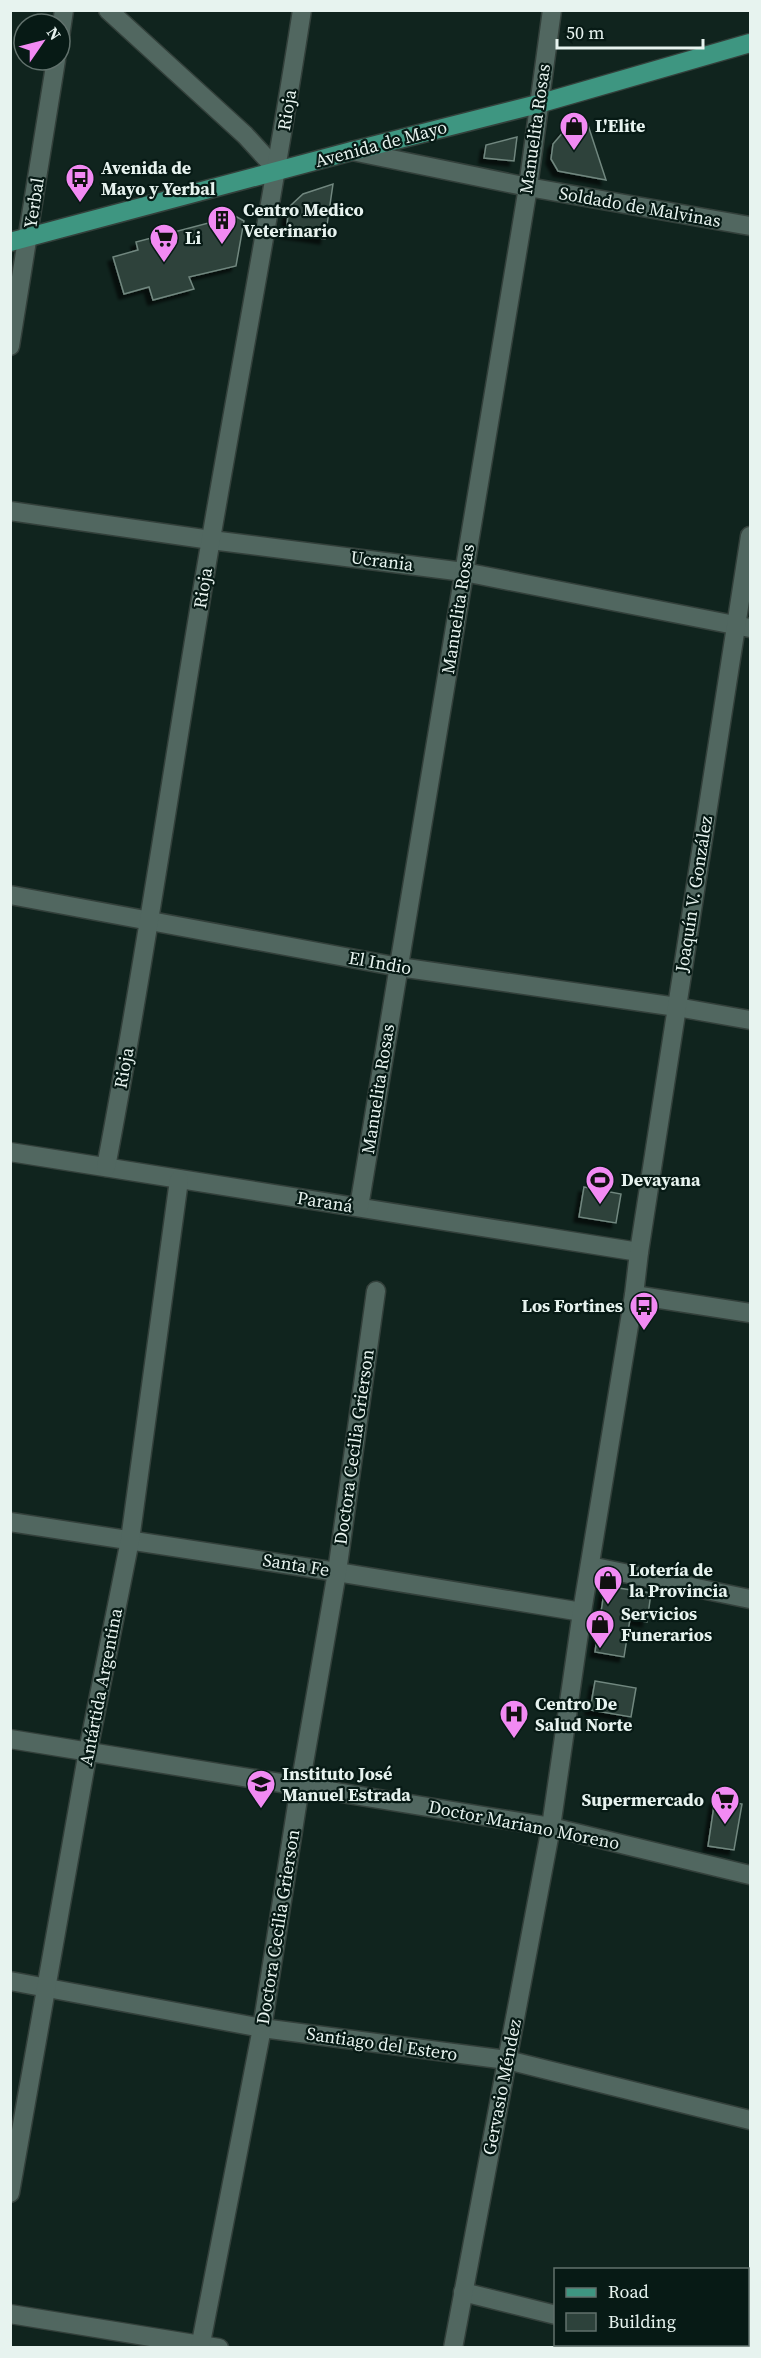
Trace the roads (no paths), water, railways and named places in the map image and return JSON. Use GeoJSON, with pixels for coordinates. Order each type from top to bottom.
{"type":"FeatureCollection","features":[{"type":"Feature","properties":{"kind":"main road","name":"Avenida de Mayo"},"geometry":{"type":"LineString","coordinates":[[10,242],[538,104],[750,43]]}},
{"type":"Feature","properties":{"kind":"street"},"geometry":{"type":"LineString","coordinates":[[108,10],[245,135],[278,171]]}},
{"type":"Feature","properties":{"kind":"street","name":"Rioja"},"geometry":{"type":"LineString","coordinates":[[106,1167],[150,920],[211,540],[278,171],[303,10]]}},
{"type":"Feature","properties":{"kind":"street","name":"Manuelita Rosas"},"geometry":{"type":"LineString","coordinates":[[359,1207],[528,187],[552,10]]}},
{"type":"Feature","properties":{"kind":"street","name":"Yerbal"},"geometry":{"type":"LineString","coordinates":[[10,346],[54,72]]}},
{"type":"Feature","properties":{"kind":"street","name":"Soldado de Malvinas"},"geometry":{"type":"LineString","coordinates":[[352,151],[528,187],[750,226]]}},
{"type":"Feature","properties":{"kind":"street","name":"Ucrania"},"geometry":{"type":"LineString","coordinates":[[10,510],[211,540],[464,572],[743,627]]}},
{"type":"Feature","properties":{"kind":"street","name":"Joaquín V. González"},"geometry":{"type":"LineString","coordinates":[[590,1566],[634,1295],[677,1007],[743,627],[750,536]]}},
{"type":"Feature","properties":{"kind":"street","name":"El Indio"},"geometry":{"type":"LineString","coordinates":[[10,895],[399,967],[677,1007],[750,1020]]}},
{"type":"Feature","properties":{"kind":"street","name":"Paraná"},"geometry":{"type":"LineString","coordinates":[[10,1152],[639,1252]]}},
{"type":"Feature","properties":{"kind":"street","name":"Antártida Argentina"},"geometry":{"type":"LineString","coordinates":[[10,2193],[88,1752],[130,1540],[179,1179]]}},
{"type":"Feature","properties":{"kind":"street","name":"Doctora Cecilia Grierson"},"geometry":{"type":"LineString","coordinates":[[200,2346],[262,2028],[337,1572],[375,1291]]}},
{"type":"Feature","properties":{"kind":"street"},"geometry":{"type":"LineString","coordinates":[[634,1295],[750,1313]]}},
{"type":"Feature","properties":{"kind":"street","name":"Santa Fe"},"geometry":{"type":"LineString","coordinates":[[10,1522],[582,1612]]}},
{"type":"Feature","properties":{"kind":"street"},"geometry":{"type":"LineString","coordinates":[[590,1566],[750,1599]]}},
{"type":"Feature","properties":{"kind":"street","name":"Gervasio Méndez"},"geometry":{"type":"LineString","coordinates":[[453,2348],[551,1827],[590,1566]]}},
{"type":"Feature","properties":{"kind":"street","name":"Doctor Mariano Moreno"},"geometry":{"type":"LineString","coordinates":[[10,1739],[551,1827],[750,1875]]}},
{"type":"Feature","properties":{"kind":"street","name":"Santiago del Estero"},"geometry":{"type":"LineString","coordinates":[[10,1981],[262,2028],[507,2060],[750,2120]]}},
{"type":"Feature","properties":{"kind":"street"},"geometry":{"type":"LineString","coordinates":[[463,2292],[554,2315]]}},
{"type":"Feature","properties":{"kind":"street"},"geometry":{"type":"LineString","coordinates":[[10,2314],[219,2348]]}},
{"type":"Feature","properties":{"kind":"place","name":"L'Elite"},"geometry":{"type":"Point","coordinates":[574,152]}},
{"type":"Feature","properties":{"kind":"place","name":"Avenida de Mayo y Yerbal"},"geometry":{"type":"Point","coordinates":[80,204]}},
{"type":"Feature","properties":{"kind":"place","name":"Centro Medico Veterinario"},"geometry":{"type":"Point","coordinates":[222,246]}},
{"type":"Feature","properties":{"kind":"place","name":"Li"},"geometry":{"type":"Point","coordinates":[164,264]}},
{"type":"Feature","properties":{"kind":"place","name":"Devayana"},"geometry":{"type":"Point","coordinates":[600,1206]}},
{"type":"Feature","properties":{"kind":"place","name":"Los Fortines"},"geometry":{"type":"Point","coordinates":[644,1332]}},
{"type":"Feature","properties":{"kind":"place","name":"Lotería de la Provincia"},"geometry":{"type":"Point","coordinates":[608,1606]}},
{"type":"Feature","properties":{"kind":"place","name":"Servicios Funerarios"},"geometry":{"type":"Point","coordinates":[600,1650]}},
{"type":"Feature","properties":{"kind":"place","name":"Centro De Salud Norte"},"geometry":{"type":"Point","coordinates":[514,1740]}},
{"type":"Feature","properties":{"kind":"place","name":"Instituto José Manuel Estrada"},"geometry":{"type":"Point","coordinates":[261,1810]}},
{"type":"Feature","properties":{"kind":"place","name":"Supermercado"},"geometry":{"type":"Point","coordinates":[725,1826]}}]}
